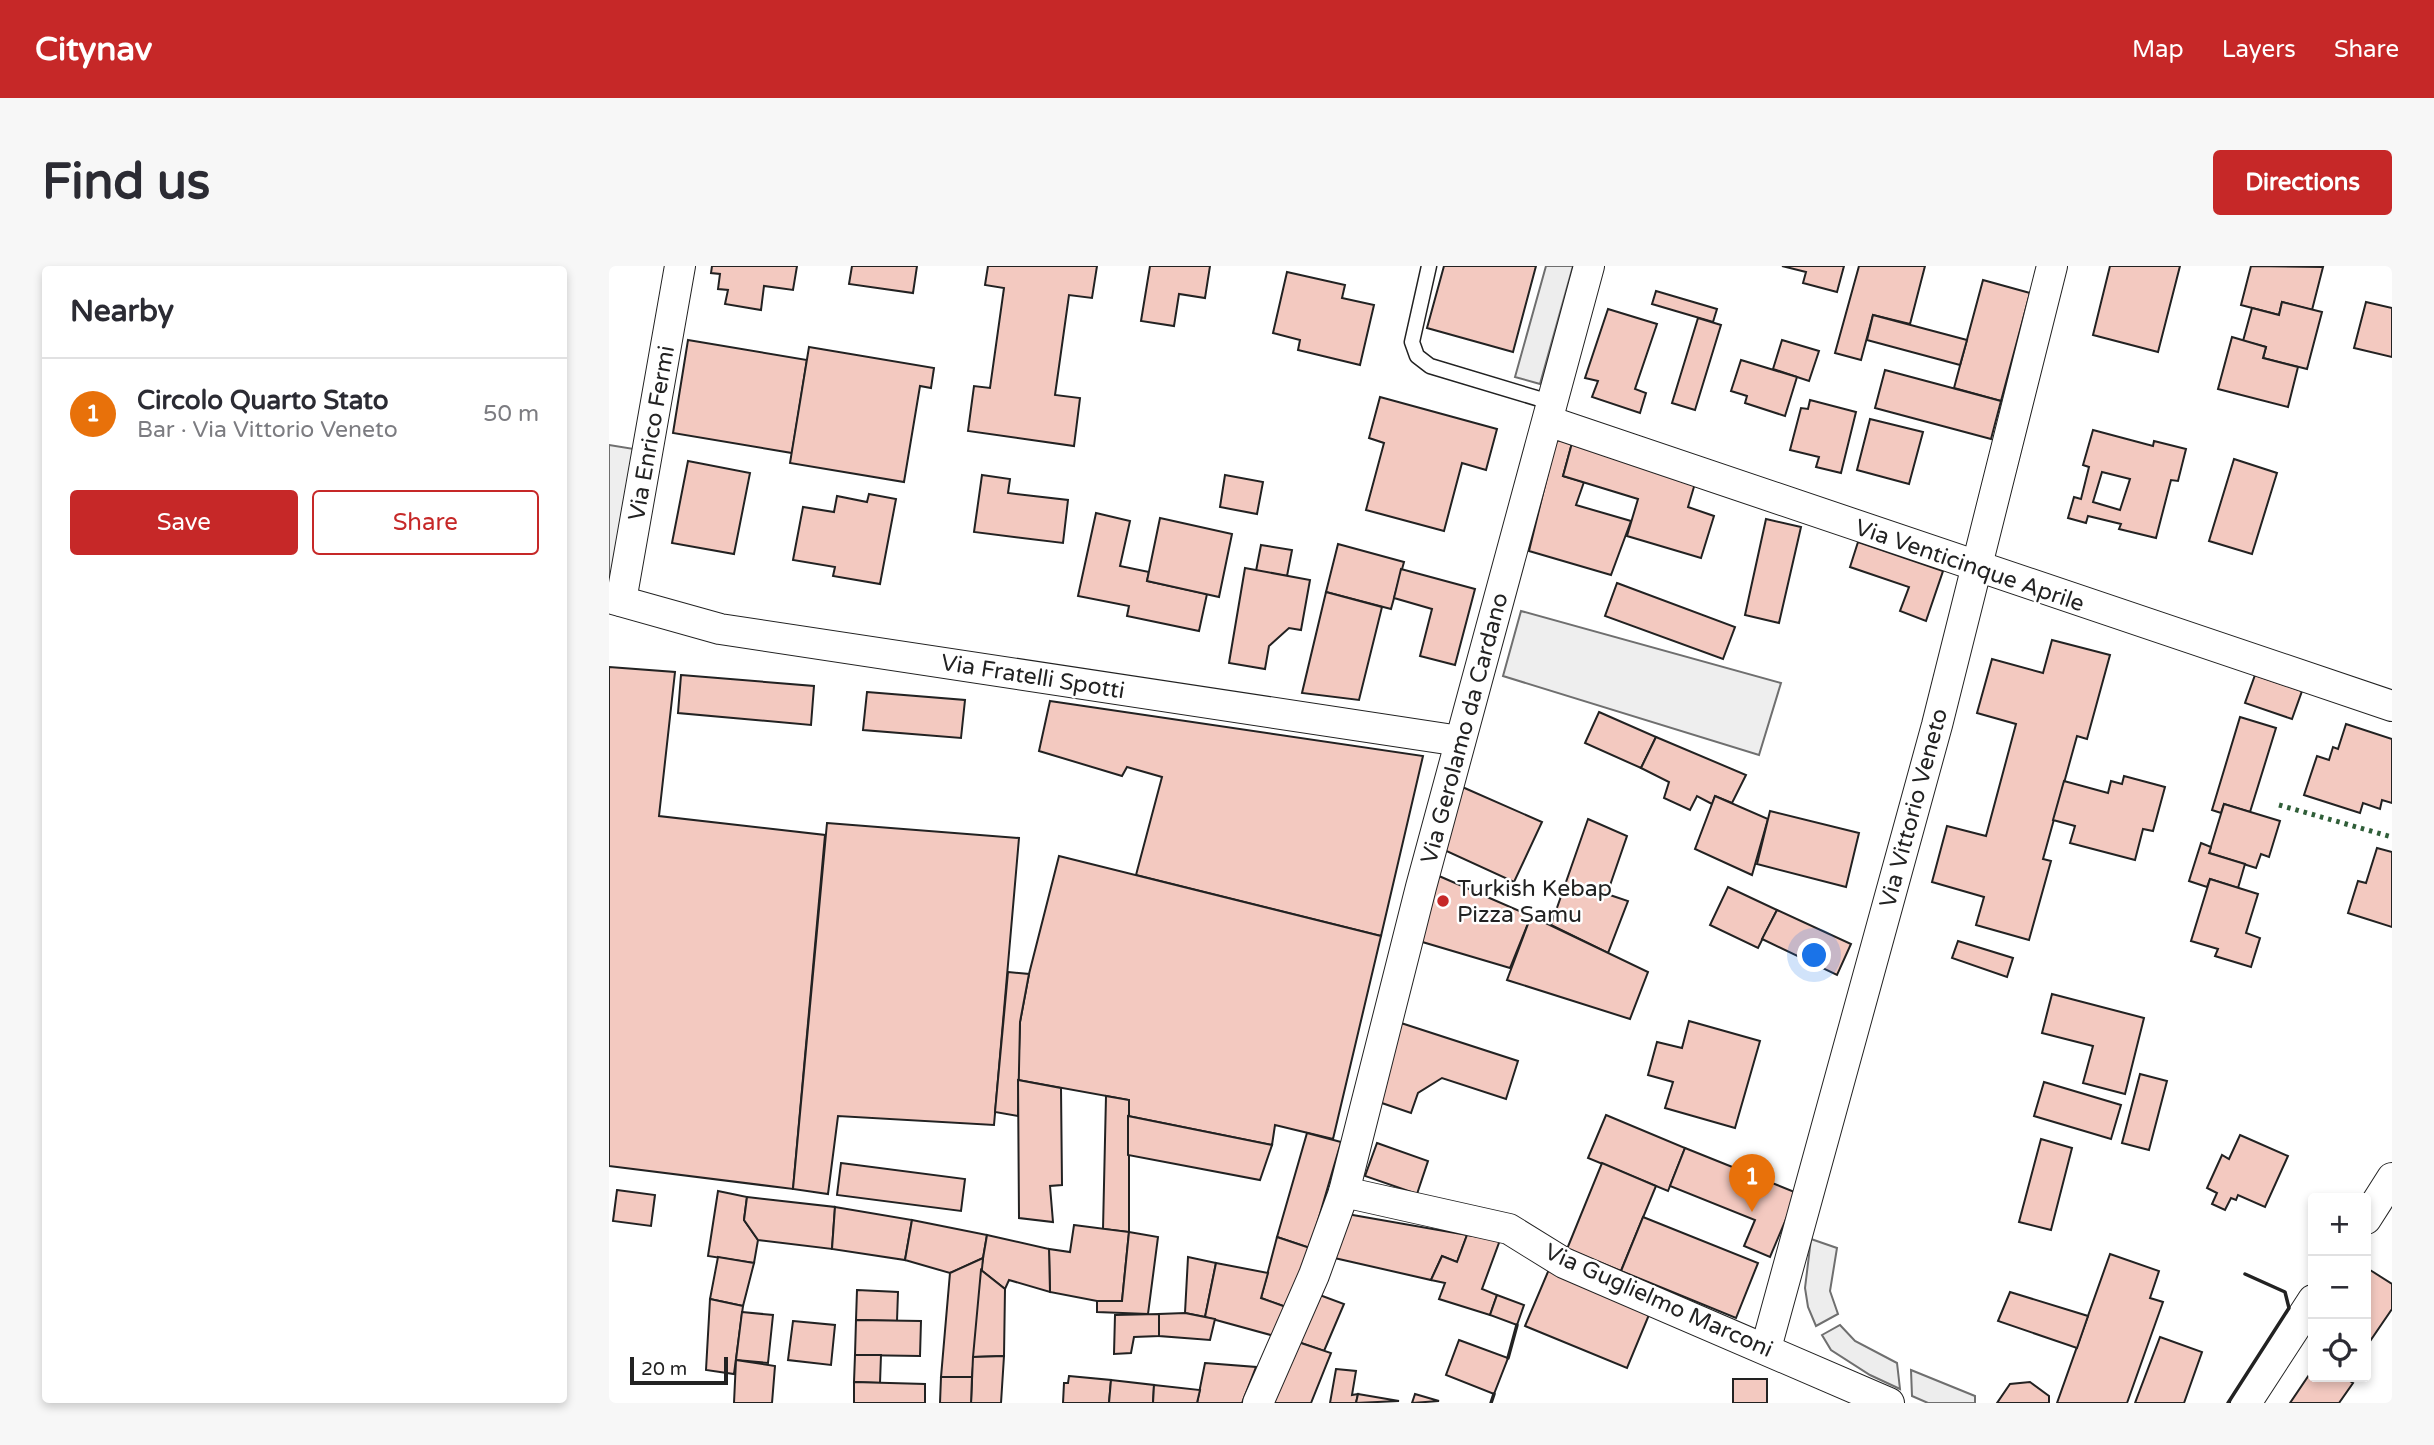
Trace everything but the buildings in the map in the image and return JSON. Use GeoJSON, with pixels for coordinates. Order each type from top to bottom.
{"type":"FeatureCollection","features":[{"type":"Feature","properties":{"kind":"street","name":"Via Enrico Fermi"},"geometry":{"type":"LineString","coordinates":[[615,599],[680,266]]}},
{"type":"Feature","properties":{"kind":"street","name":"Via Gerolamo da Cardano"},"geometry":{"type":"LineString","coordinates":[[1258,1403],[1314,1275],[1344,1192],[1460,741],[1589,266]]}},
{"type":"Feature","properties":{"kind":"street","name":"Via Vittorio Veneto"},"geometry":{"type":"LineString","coordinates":[[1766,1348],[1937,725],[2052,266]]}},
{"type":"Feature","properties":{"kind":"street","name":"Via Venticinque Aprile"},"geometry":{"type":"LineString","coordinates":[[1551,412],[1976,567],[2392,706]]}},
{"type":"Feature","properties":{"kind":"street","name":"Via Fratelli Spotti"},"geometry":{"type":"LineString","coordinates":[[615,599],[720,629],[1460,741]]}},
{"type":"Feature","properties":{"kind":"street"},"geometry":{"type":"LineString","coordinates":[[2371,1211],[2392,1178]]}},
{"type":"Feature","properties":{"kind":"street","name":"Via Guglielmo Marconi"},"geometry":{"type":"LineString","coordinates":[[1344,1192],[1509,1229],[1564,1263],[1889,1403]]}},
{"type":"Feature","properties":{"kind":"street"},"geometry":{"type":"LineString","coordinates":[[2246,1403],[2308,1308]]}},
{"type":"Feature","properties":{"kind":"lane"},"geometry":{"type":"LineString","coordinates":[[1429,266],[1412,342],[1417,356],[1430,366],[1551,412]]}},
{"type":"Feature","properties":{"kind":"shaded area"},"geometry":{"type":"Polygon","coordinates":[[[1546,266],[1573,266],[1540,384],[1515,377],[1546,266]]]}},
{"type":"Feature","properties":{"kind":"shaded area"},"geometry":{"type":"Polygon","coordinates":[[[609,445],[634,449],[613,578],[609,576],[609,445]]]}},
{"type":"Feature","properties":{"kind":"shaded area"},"geometry":{"type":"Polygon","coordinates":[[[1521,611],[1781,683],[1759,755],[1503,676],[1521,611]]]}},
{"type":"Feature","properties":{"kind":"shaded area"},"geometry":{"type":"Polygon","coordinates":[[[1811,1239],[1837,1248],[1830,1291],[1838,1314],[1816,1326],[1808,1307],[1805,1288],[1811,1239]]]}},
{"type":"Feature","properties":{"kind":"shaded area"},"geometry":{"type":"Polygon","coordinates":[[[1840,1325],[1855,1341],[1897,1363],[1900,1389],[1870,1375],[1831,1350],[1822,1335],[1840,1325]]]}},
{"type":"Feature","properties":{"kind":"shaded area"},"geometry":{"type":"Polygon","coordinates":[[[1911,1370],[1975,1396],[1975,1403],[1928,1403],[1912,1396],[1911,1370]]]}},
{"type":"Feature","properties":{"kind":"hedge"},"geometry":{"type":"LineString","coordinates":[[2279,805],[2392,837]]}},
{"type":"Feature","properties":{"kind":"wall"},"geometry":{"type":"LineString","coordinates":[[2228,1403],[2289,1308],[2285,1292],[2245,1274]]}},
{"type":"Feature","properties":{"kind":"wall"},"geometry":{"type":"LineString","coordinates":[[1508,1358],[1517,1325]]}},
{"type":"Feature","properties":{"kind":"wall"},"geometry":{"type":"LineString","coordinates":[[1491,1403],[1494,1394]]}},
{"type":"Feature","properties":{"kind":"place","name":"Turkish Kebap Pizza Samu"},"geometry":{"type":"Point","coordinates":[1443,901]}},
{"type":"Feature","properties":{"kind":"place","name":"Circolo Quarto Stato"},"geometry":{"type":"Point","coordinates":[1752,1212]}}]}
